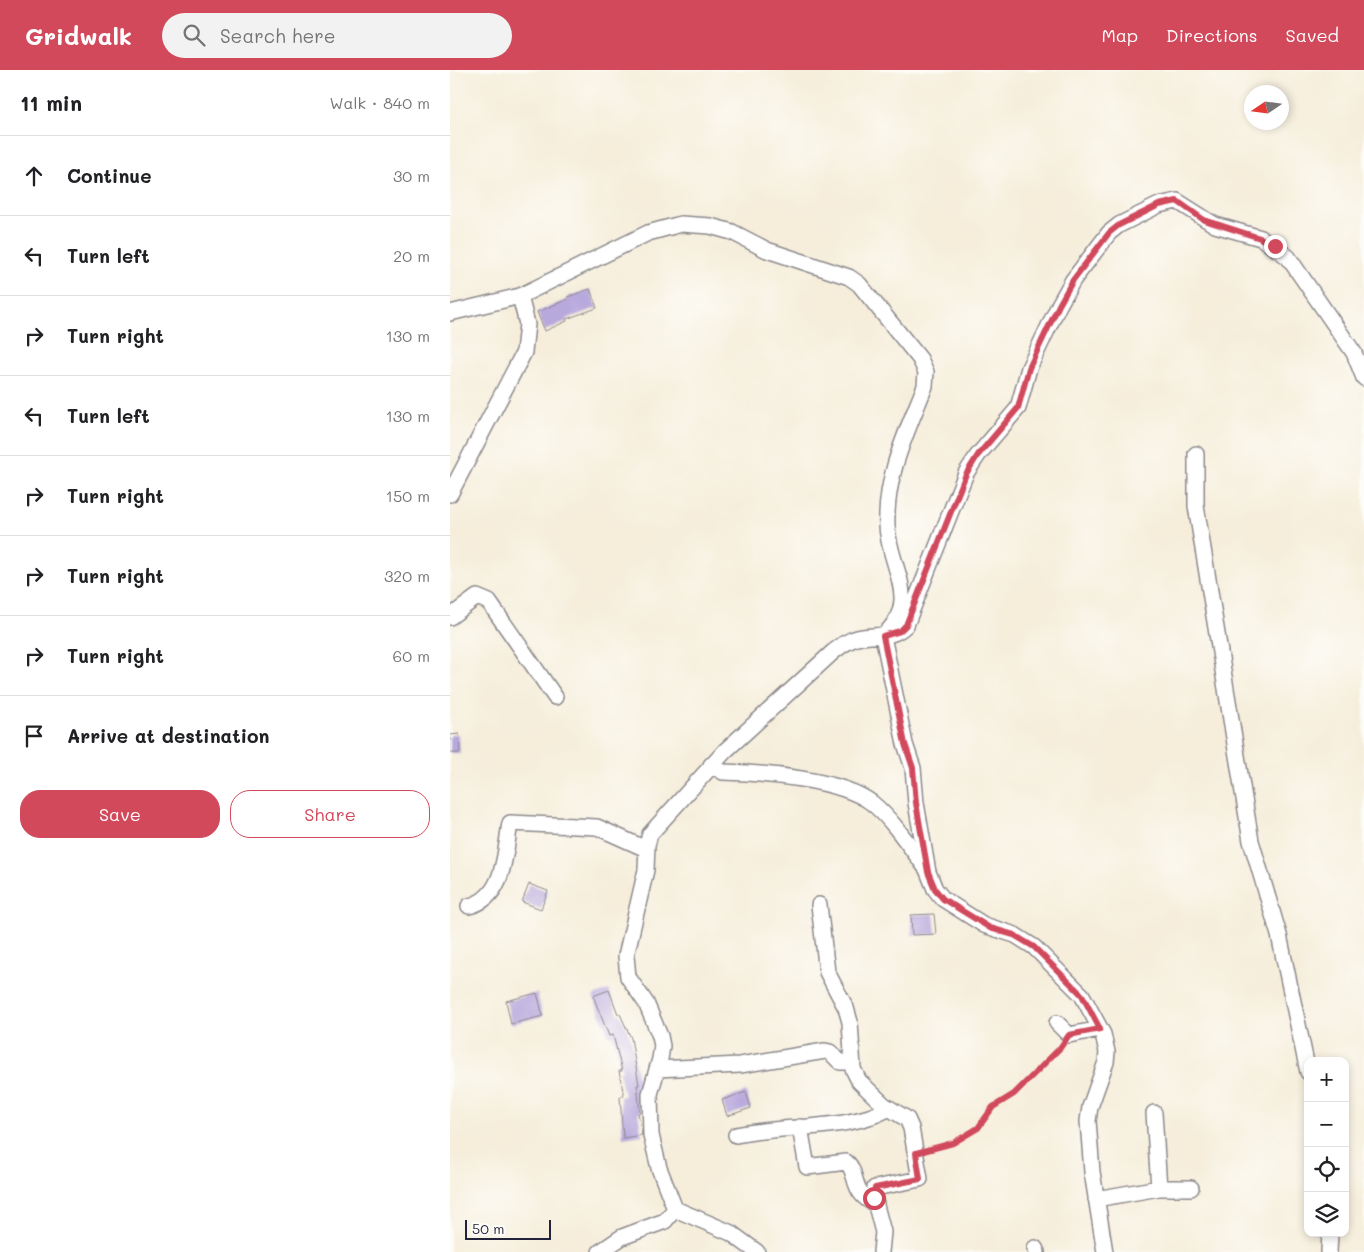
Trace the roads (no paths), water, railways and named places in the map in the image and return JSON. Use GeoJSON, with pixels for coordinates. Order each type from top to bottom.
{"type":"FeatureCollection","features":[{"type":"Feature","properties":{"kind":"street"},"geometry":{"type":"LineString","coordinates":[[757,1252],[731,1234],[676,1209],[659,1168],[651,1136],[650,1094],[662,1046],[660,1036],[646,1003],[628,977],[626,967],[626,956],[646,870],[646,849],[650,834],[711,765],[844,643],[856,638],[883,636],[900,631],[906,625],[966,474],[978,455],[1018,408],[1029,368],[1065,294],[1109,233],[1119,225],[1163,203],[1177,201],[1204,220],[1260,238],[1275,246],[1295,266],[1348,342],[1364,378]]}},
{"type":"Feature","properties":{"kind":"street"},"geometry":{"type":"LineString","coordinates":[[450,313],[520,296],[638,237],[681,224],[700,224],[724,229],[760,247],[849,277],[863,287],[920,359],[926,372],[925,386],[890,479],[887,526],[902,584],[902,599],[897,622],[883,636]]}},
{"type":"Feature","properties":{"kind":"street"},"geometry":{"type":"LineString","coordinates":[[450,494],[521,362],[528,334],[525,309],[520,296]]}},
{"type":"Feature","properties":{"kind":"street"},"geometry":{"type":"LineString","coordinates":[[1196,454],[1196,506],[1251,841],[1279,936],[1305,1057]]}},
{"type":"Feature","properties":{"kind":"street"},"geometry":{"type":"LineString","coordinates":[[450,618],[476,597],[489,602],[555,697]]}},
{"type":"Feature","properties":{"kind":"street"},"geometry":{"type":"LineString","coordinates":[[883,636],[905,744],[913,768],[916,803],[928,872],[935,889],[943,899],[990,928],[1014,935],[1034,947],[1082,995],[1100,1029],[1107,1052],[1106,1062],[1090,1107],[1088,1121],[1096,1199],[1105,1252]]}},
{"type":"Feature","properties":{"kind":"street"},"geometry":{"type":"LineString","coordinates":[[711,765],[723,772],[832,785],[865,799],[875,805],[901,834],[928,872]]}},
{"type":"Feature","properties":{"kind":"street"},"geometry":{"type":"LineString","coordinates":[[469,906],[482,902],[496,886],[503,864],[510,822],[597,827],[646,849]]}},
{"type":"Feature","properties":{"kind":"street"},"geometry":{"type":"LineString","coordinates":[[819,906],[827,972],[846,1008],[850,1022],[851,1061],[859,1081],[889,1108],[907,1119],[911,1128],[916,1153],[920,1179],[875,1188],[876,1204],[883,1225],[881,1252]]}},
{"type":"Feature","properties":{"kind":"street"},"geometry":{"type":"LineString","coordinates":[[1057,1023],[1069,1035],[1100,1029]]}},
{"type":"Feature","properties":{"kind":"street"},"geometry":{"type":"LineString","coordinates":[[657,1069],[740,1065],[825,1051],[830,1052],[840,1062],[851,1061]]}},
{"type":"Feature","properties":{"kind":"street"},"geometry":{"type":"LineString","coordinates":[[736,1135],[856,1120],[879,1114],[889,1108]]}},
{"type":"Feature","properties":{"kind":"street"},"geometry":{"type":"LineString","coordinates":[[1154,1113],[1159,1188]]}},
{"type":"Feature","properties":{"kind":"street"},"geometry":{"type":"LineString","coordinates":[[800,1127],[807,1167],[846,1162],[852,1168],[858,1191],[876,1204]]}},
{"type":"Feature","properties":{"kind":"street"},"geometry":{"type":"LineString","coordinates":[[1096,1199],[1159,1188],[1191,1188]]}},
{"type":"Feature","properties":{"kind":"street"},"geometry":{"type":"LineString","coordinates":[[600,1252],[622,1237],[665,1222],[676,1209]]}},
{"type":"Feature","properties":{"kind":"street"},"geometry":{"type":"LineString","coordinates":[[1328,1252],[1330,1237]]}}]}
